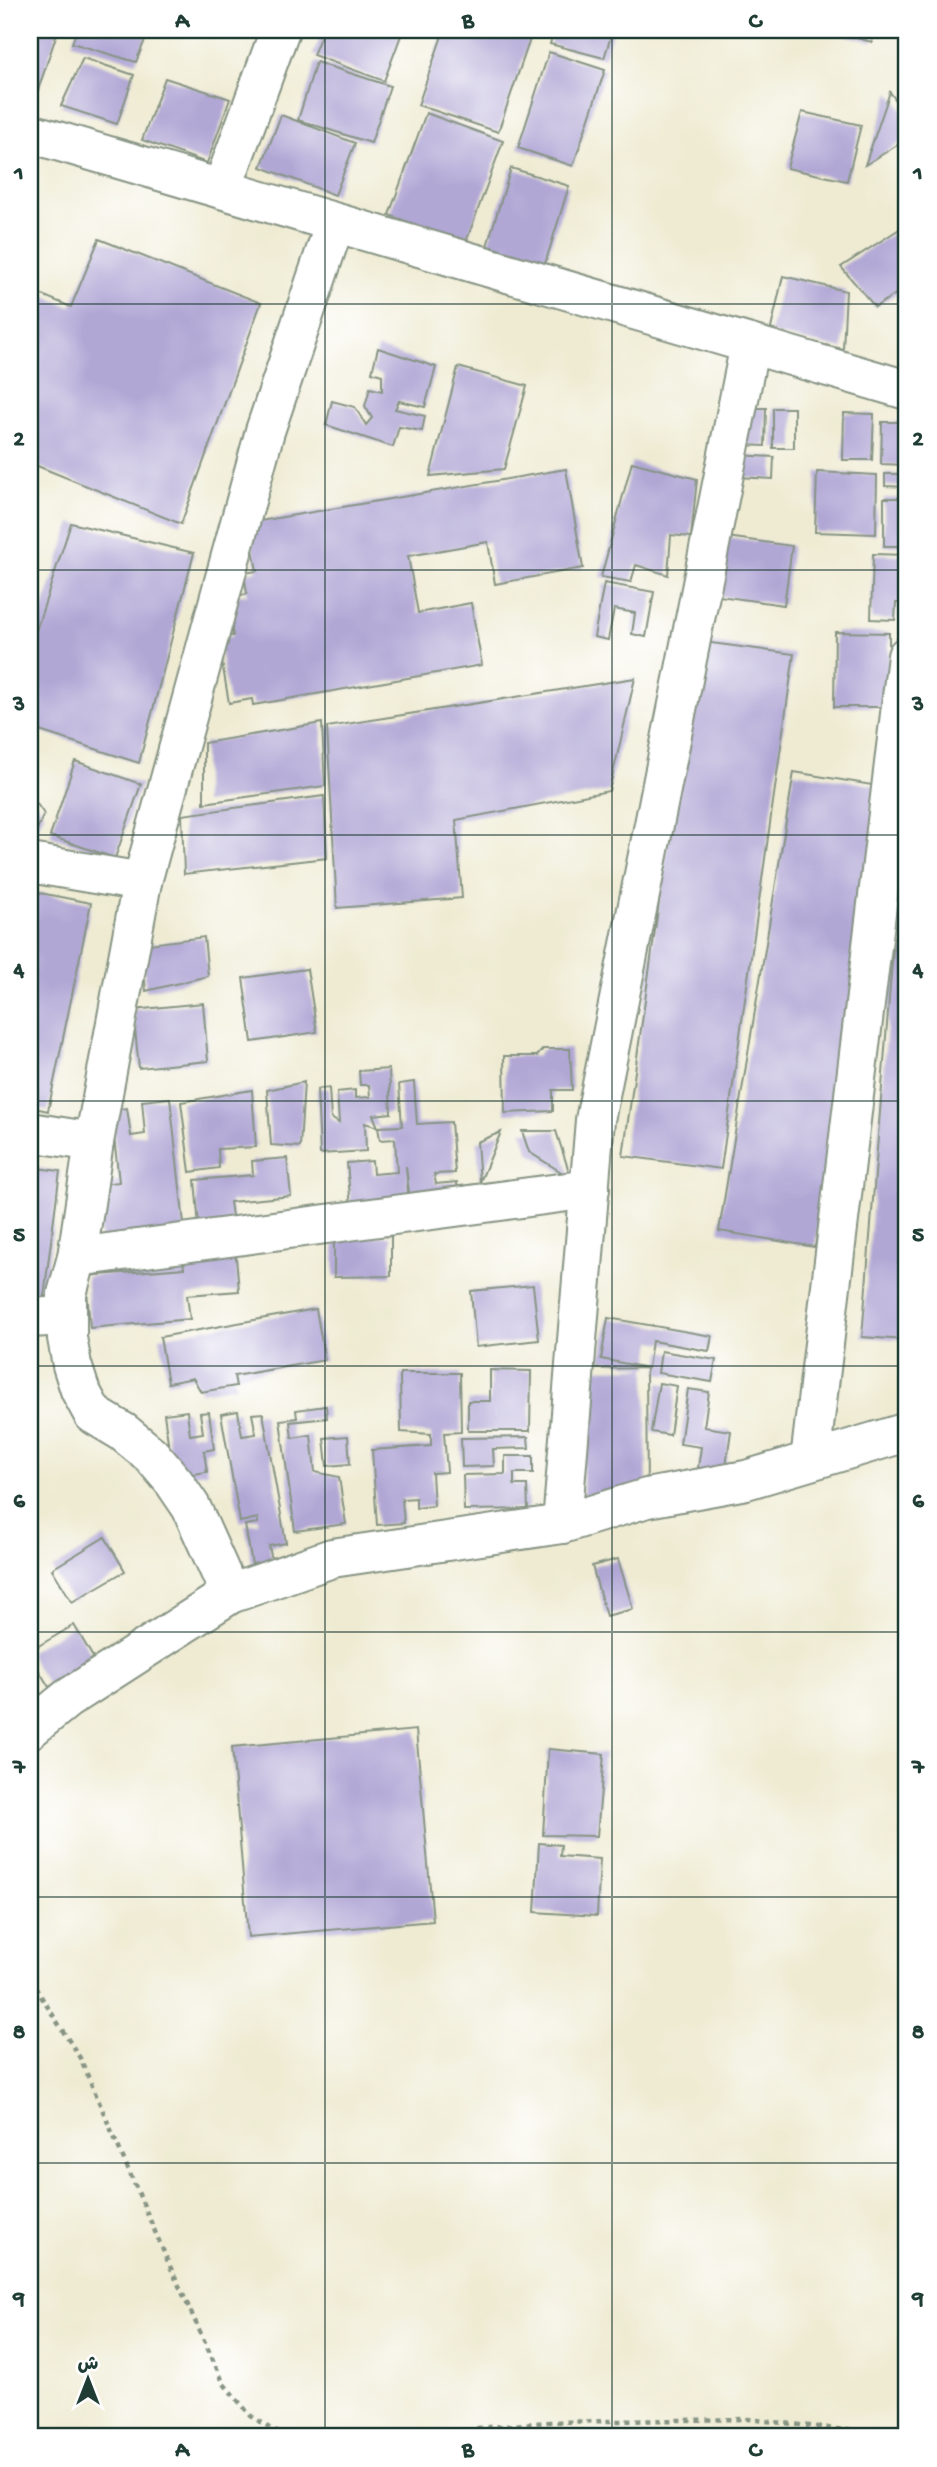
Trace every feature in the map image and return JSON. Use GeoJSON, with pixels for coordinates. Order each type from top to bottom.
{"type":"FeatureCollection","features":[{"type":"Feature","properties":{"kind":"street"},"geometry":{"type":"LineString","coordinates":[[222,189],[280,30]]}},
{"type":"Feature","properties":{"kind":"street"},"geometry":{"type":"LineString","coordinates":[[30,133],[907,390]]}},
{"type":"Feature","properties":{"kind":"street"},"geometry":{"type":"LineString","coordinates":[[230,1594],[191,1507],[174,1482],[151,1455],[123,1432],[93,1414],[48,1317],[67,1294],[77,1257],[94,1142],[142,882],[265,431],[335,223]]}},
{"type":"Feature","properties":{"kind":"street"},"geometry":{"type":"LineString","coordinates":[[562,1524],[595,1120],[750,344]]}},
{"type":"Feature","properties":{"kind":"street"},"geometry":{"type":"LineString","coordinates":[[810,1460],[907,656]]}},
{"type":"Feature","properties":{"kind":"street"},"geometry":{"type":"LineString","coordinates":[[30,863],[142,882]]}},
{"type":"Feature","properties":{"kind":"street"},"geometry":{"type":"LineString","coordinates":[[30,1132],[94,1142]]}},
{"type":"Feature","properties":{"kind":"street"},"geometry":{"type":"LineString","coordinates":[[77,1257],[590,1189]]}},
{"type":"Feature","properties":{"kind":"street"},"geometry":{"type":"LineString","coordinates":[[30,1729],[68,1699],[230,1594],[332,1558],[562,1524],[647,1498],[746,1480],[907,1432]]}},
{"type":"Feature","properties":{"kind":"path"},"geometry":{"type":"LineString","coordinates":[[30,1979],[80,2058],[224,2384],[251,2416],[285,2437]]}},
{"type":"Feature","properties":{"kind":"path"},"geometry":{"type":"LineString","coordinates":[[448,2437],[478,2428],[548,2422],[748,2419],[907,2437]]}},
{"type":"Feature","properties":{"kind":"building"},"geometry":{"type":"Polygon","coordinates":[[[30,30],[58,30],[34,102],[30,101],[30,30]]]}},
{"type":"Feature","properties":{"kind":"building"},"geometry":{"type":"Polygon","coordinates":[[[77,30],[149,30],[136,62],[72,43],[77,30]]]}},
{"type":"Feature","properties":{"kind":"building"},"geometry":{"type":"Polygon","coordinates":[[[323,30],[403,30],[384,81],[313,55],[323,30]]]}},
{"type":"Feature","properties":{"kind":"building"},"geometry":{"type":"Polygon","coordinates":[[[444,30],[504,30],[530,39],[498,132],[418,105],[444,30]]]}},
{"type":"Feature","properties":{"kind":"building"},"geometry":{"type":"Polygon","coordinates":[[[554,30],[613,30],[604,58],[550,44],[554,30]]]}},
{"type":"Feature","properties":{"kind":"building"},"geometry":{"type":"Polygon","coordinates":[[[826,30],[875,30],[872,42],[826,30]]]}},
{"type":"Feature","properties":{"kind":"building"},"geometry":{"type":"Polygon","coordinates":[[[549,52],[605,70],[573,166],[518,148],[549,52]]]}},
{"type":"Feature","properties":{"kind":"building"},"geometry":{"type":"Polygon","coordinates":[[[83,58],[134,75],[117,124],[61,106],[83,58]]]}},
{"type":"Feature","properties":{"kind":"building"},"geometry":{"type":"Polygon","coordinates":[[[316,62],[390,86],[371,143],[298,120],[316,62]]]}},
{"type":"Feature","properties":{"kind":"building"},"geometry":{"type":"Polygon","coordinates":[[[165,78],[230,99],[207,163],[142,140],[165,78]]]}},
{"type":"Feature","properties":{"kind":"building"},"geometry":{"type":"Polygon","coordinates":[[[890,92],[907,116],[907,139],[865,165],[890,92]]]}},
{"type":"Feature","properties":{"kind":"building"},"geometry":{"type":"Polygon","coordinates":[[[802,112],[861,125],[847,181],[787,168],[802,112]]]}},
{"type":"Feature","properties":{"kind":"building"},"geometry":{"type":"Polygon","coordinates":[[[426,113],[503,141],[466,242],[389,215],[426,113]]]}},
{"type":"Feature","properties":{"kind":"building"},"geometry":{"type":"Polygon","coordinates":[[[281,115],[355,143],[335,195],[261,167],[281,115]]]}},
{"type":"Feature","properties":{"kind":"building"},"geometry":{"type":"Polygon","coordinates":[[[511,168],[569,186],[545,264],[487,246],[511,168]]]}},
{"type":"Feature","properties":{"kind":"building"},"geometry":{"type":"Polygon","coordinates":[[[907,224],[907,287],[875,307],[841,267],[907,224]]]}},
{"type":"Feature","properties":{"kind":"building"},"geometry":{"type":"Polygon","coordinates":[[[99,239],[261,303],[181,524],[30,463],[30,290],[71,307],[99,239]]]}},
{"type":"Feature","properties":{"kind":"building"},"geometry":{"type":"Polygon","coordinates":[[[783,276],[846,291],[843,349],[770,333],[783,276]]]}},
{"type":"Feature","properties":{"kind":"building"},"geometry":{"type":"Polygon","coordinates":[[[378,348],[436,367],[425,407],[399,401],[395,409],[425,416],[422,431],[399,427],[393,447],[326,425],[332,401],[355,407],[366,425],[372,418],[365,406],[370,388],[382,391],[382,375],[372,372],[378,348]]]}},
{"type":"Feature","properties":{"kind":"building"},"geometry":{"type":"Polygon","coordinates":[[[458,367],[527,386],[504,469],[430,476],[458,367]]]}},
{"type":"Feature","properties":{"kind":"building"},"geometry":{"type":"Polygon","coordinates":[[[744,408],[766,408],[765,446],[743,445],[744,408]]]}},
{"type":"Feature","properties":{"kind":"building"},"geometry":{"type":"Polygon","coordinates":[[[773,408],[794,408],[794,448],[773,448],[773,408]]]}},
{"type":"Feature","properties":{"kind":"building"},"geometry":{"type":"Polygon","coordinates":[[[844,413],[874,414],[872,460],[843,460],[844,413]]]}},
{"type":"Feature","properties":{"kind":"building"},"geometry":{"type":"Polygon","coordinates":[[[882,422],[907,422],[907,465],[881,464],[882,422]]]}},
{"type":"Feature","properties":{"kind":"building"},"geometry":{"type":"Polygon","coordinates":[[[739,455],[774,457],[773,479],[738,477],[739,455]]]}},
{"type":"Feature","properties":{"kind":"building"},"geometry":{"type":"Polygon","coordinates":[[[632,462],[697,479],[691,537],[671,535],[668,575],[636,565],[631,582],[601,577],[632,462]]]}},
{"type":"Feature","properties":{"kind":"building"},"geometry":{"type":"Polygon","coordinates":[[[566,469],[583,568],[495,584],[488,542],[408,556],[418,613],[471,603],[482,665],[253,705],[252,699],[229,703],[218,638],[233,636],[226,598],[247,594],[244,573],[257,571],[248,523],[566,469]]]}},
{"type":"Feature","properties":{"kind":"building"},"geometry":{"type":"Polygon","coordinates":[[[817,472],[877,475],[876,534],[815,532],[817,472]]]}},
{"type":"Feature","properties":{"kind":"building"},"geometry":{"type":"Polygon","coordinates":[[[885,474],[907,474],[907,487],[885,486],[885,474]]]}},
{"type":"Feature","properties":{"kind":"building"},"geometry":{"type":"Polygon","coordinates":[[[884,498],[907,498],[907,546],[884,546],[884,498]]]}},
{"type":"Feature","properties":{"kind":"building"},"geometry":{"type":"Polygon","coordinates":[[[71,523],[194,553],[139,763],[30,728],[30,649],[71,523]]]}},
{"type":"Feature","properties":{"kind":"building"},"geometry":{"type":"Polygon","coordinates":[[[727,537],[792,546],[784,605],[719,596],[727,537]]]}},
{"type":"Feature","properties":{"kind":"building"},"geometry":{"type":"Polygon","coordinates":[[[873,554],[907,555],[907,603],[896,603],[895,620],[871,619],[873,554]]]}},
{"type":"Feature","properties":{"kind":"building"},"geometry":{"type":"Polygon","coordinates":[[[604,583],[654,592],[646,637],[632,634],[635,613],[614,609],[608,640],[594,637],[604,583]]]}},
{"type":"Feature","properties":{"kind":"building"},"geometry":{"type":"Polygon","coordinates":[[[835,632],[889,633],[889,707],[834,707],[835,632]]]}},
{"type":"Feature","properties":{"kind":"building"},"geometry":{"type":"Polygon","coordinates":[[[696,641],[794,654],[721,1169],[623,1156],[696,641]]]}},
{"type":"Feature","properties":{"kind":"building"},"geometry":{"type":"Polygon","coordinates":[[[635,678],[609,791],[456,820],[462,898],[337,908],[327,727],[635,678]]]}},
{"type":"Feature","properties":{"kind":"building"},"geometry":{"type":"Polygon","coordinates":[[[322,723],[325,786],[204,803],[204,743],[322,723]]]}},
{"type":"Feature","properties":{"kind":"building"},"geometry":{"type":"Polygon","coordinates":[[[75,761],[141,784],[115,858],[50,836],[75,761]]]}},
{"type":"Feature","properties":{"kind":"building"},"geometry":{"type":"Polygon","coordinates":[[[794,772],[890,788],[815,1247],[719,1231],[794,772]]]}},
{"type":"Feature","properties":{"kind":"building"},"geometry":{"type":"Polygon","coordinates":[[[30,794],[44,814],[34,836],[30,834],[30,794]]]}},
{"type":"Feature","properties":{"kind":"building"},"geometry":{"type":"Polygon","coordinates":[[[324,796],[327,858],[184,874],[182,815],[324,796]]]}},
{"type":"Feature","properties":{"kind":"building"},"geometry":{"type":"Polygon","coordinates":[[[30,891],[91,903],[48,1111],[30,1107],[30,891]]]}},
{"type":"Feature","properties":{"kind":"building"},"geometry":{"type":"Polygon","coordinates":[[[204,937],[208,976],[146,991],[141,945],[204,937]]]}},
{"type":"Feature","properties":{"kind":"building"},"geometry":{"type":"Polygon","coordinates":[[[893,949],[907,950],[907,1340],[862,1337],[893,949]]]}},
{"type":"Feature","properties":{"kind":"building"},"geometry":{"type":"Polygon","coordinates":[[[307,969],[317,1032],[252,1042],[243,978],[307,969]]]}},
{"type":"Feature","properties":{"kind":"building"},"geometry":{"type":"Polygon","coordinates":[[[203,1003],[208,1061],[139,1068],[133,1010],[203,1003]]]}},
{"type":"Feature","properties":{"kind":"building"},"geometry":{"type":"Polygon","coordinates":[[[543,1049],[570,1049],[572,1090],[553,1090],[553,1111],[505,1113],[504,1056],[537,1056],[543,1049]]]}},
{"type":"Feature","properties":{"kind":"building"},"geometry":{"type":"Polygon","coordinates":[[[389,1069],[391,1113],[373,1115],[378,1127],[365,1123],[366,1151],[320,1154],[317,1089],[329,1088],[331,1118],[339,1123],[337,1092],[355,1090],[355,1098],[370,1097],[369,1085],[360,1085],[359,1071],[389,1069]]]}},
{"type":"Feature","properties":{"kind":"building"},"geometry":{"type":"Polygon","coordinates":[[[304,1082],[300,1147],[271,1145],[267,1090],[304,1082]]]}},
{"type":"Feature","properties":{"kind":"building"},"geometry":{"type":"Polygon","coordinates":[[[414,1082],[417,1124],[451,1122],[455,1173],[434,1174],[436,1184],[457,1182],[459,1206],[411,1210],[406,1166],[409,1204],[351,1208],[347,1163],[372,1161],[373,1174],[397,1172],[395,1139],[380,1140],[378,1127],[402,1126],[399,1084],[414,1082]]]}},
{"type":"Feature","properties":{"kind":"building"},"geometry":{"type":"Polygon","coordinates":[[[252,1090],[256,1147],[218,1149],[219,1168],[190,1172],[181,1102],[252,1090]]]}},
{"type":"Feature","properties":{"kind":"building"},"geometry":{"type":"Polygon","coordinates":[[[170,1098],[185,1233],[101,1242],[95,1185],[119,1182],[111,1110],[127,1108],[131,1136],[145,1134],[142,1101],[170,1098]]]}},
{"type":"Feature","properties":{"kind":"building"},"geometry":{"type":"Polygon","coordinates":[[[522,1131],[556,1131],[571,1178],[529,1152],[522,1131]]]}},
{"type":"Feature","properties":{"kind":"building"},"geometry":{"type":"Polygon","coordinates":[[[501,1132],[480,1182],[477,1142],[501,1132]]]}},
{"type":"Feature","properties":{"kind":"building"},"geometry":{"type":"Polygon","coordinates":[[[287,1158],[291,1196],[230,1202],[233,1223],[199,1227],[195,1180],[253,1175],[252,1161],[287,1158]]]}},
{"type":"Feature","properties":{"kind":"building"},"geometry":{"type":"Polygon","coordinates":[[[30,1167],[60,1171],[43,1304],[30,1302],[30,1167]]]}},
{"type":"Feature","properties":{"kind":"building"},"geometry":{"type":"Polygon","coordinates":[[[391,1236],[391,1276],[334,1277],[334,1237],[391,1236]]]}},
{"type":"Feature","properties":{"kind":"building"},"geometry":{"type":"Polygon","coordinates":[[[235,1246],[239,1291],[187,1295],[190,1319],[90,1328],[86,1276],[184,1268],[182,1251],[235,1246]]]}},
{"type":"Feature","properties":{"kind":"building"},"geometry":{"type":"Polygon","coordinates":[[[533,1285],[539,1340],[476,1347],[471,1291],[533,1285]]]}},
{"type":"Feature","properties":{"kind":"building"},"geometry":{"type":"Polygon","coordinates":[[[316,1309],[325,1360],[234,1376],[236,1386],[201,1392],[193,1378],[168,1383],[160,1337],[316,1309]]]}},
{"type":"Feature","properties":{"kind":"building"},"geometry":{"type":"Polygon","coordinates":[[[608,1318],[712,1336],[709,1351],[652,1341],[648,1368],[601,1359],[608,1318]]]}},
{"type":"Feature","properties":{"kind":"building"},"geometry":{"type":"Polygon","coordinates":[[[661,1351],[716,1360],[712,1382],[658,1373],[661,1351]]]}},
{"type":"Feature","properties":{"kind":"building"},"geometry":{"type":"Polygon","coordinates":[[[646,1368],[647,1498],[583,1499],[582,1369],[646,1368]]]}},
{"type":"Feature","properties":{"kind":"building"},"geometry":{"type":"Polygon","coordinates":[[[490,1370],[531,1371],[530,1431],[468,1431],[468,1401],[490,1401],[490,1370]]]}},
{"type":"Feature","properties":{"kind":"building"},"geometry":{"type":"Polygon","coordinates":[[[400,1373],[460,1373],[461,1432],[444,1433],[447,1472],[432,1473],[434,1506],[416,1508],[416,1498],[402,1499],[404,1523],[377,1525],[372,1450],[431,1446],[431,1434],[401,1432],[400,1373]]]}},
{"type":"Feature","properties":{"kind":"building"},"geometry":{"type":"Polygon","coordinates":[[[659,1383],[677,1386],[670,1435],[651,1432],[659,1383]]]}},
{"type":"Feature","properties":{"kind":"building"},"geometry":{"type":"Polygon","coordinates":[[[688,1389],[709,1392],[704,1427],[731,1431],[724,1480],[697,1475],[701,1447],[680,1444],[688,1389]]]}},
{"type":"Feature","properties":{"kind":"building"},"geometry":{"type":"Polygon","coordinates":[[[326,1406],[327,1418],[290,1422],[292,1438],[311,1435],[315,1472],[339,1477],[346,1524],[295,1531],[280,1420],[297,1418],[296,1410],[326,1406]]]}},
{"type":"Feature","properties":{"kind":"building"},"geometry":{"type":"Polygon","coordinates":[[[187,1411],[190,1435],[203,1433],[200,1413],[209,1412],[214,1449],[204,1451],[207,1472],[173,1477],[164,1414],[187,1411]]]}},
{"type":"Feature","properties":{"kind":"building"},"geometry":{"type":"Polygon","coordinates":[[[238,1411],[242,1436],[256,1434],[252,1414],[263,1413],[286,1543],[269,1546],[272,1561],[252,1564],[245,1525],[258,1523],[258,1518],[240,1522],[221,1414],[238,1411]]]}},
{"type":"Feature","properties":{"kind":"building"},"geometry":{"type":"Polygon","coordinates":[[[348,1436],[350,1464],[327,1466],[324,1438],[348,1436]]]}},
{"type":"Feature","properties":{"kind":"building"},"geometry":{"type":"Polygon","coordinates":[[[528,1437],[529,1448],[493,1449],[494,1466],[462,1467],[461,1438],[528,1437]]]}},
{"type":"Feature","properties":{"kind":"building"},"geometry":{"type":"Polygon","coordinates":[[[505,1456],[533,1456],[533,1473],[514,1473],[514,1485],[527,1485],[528,1509],[464,1510],[463,1475],[505,1474],[505,1456]]]}},
{"type":"Feature","properties":{"kind":"building"},"geometry":{"type":"Polygon","coordinates":[[[105,1537],[125,1571],[72,1602],[52,1569],[105,1537]]]}},
{"type":"Feature","properties":{"kind":"building"},"geometry":{"type":"Polygon","coordinates":[[[618,1559],[633,1609],[606,1616],[592,1566],[618,1559]]]}},
{"type":"Feature","properties":{"kind":"building"},"geometry":{"type":"Polygon","coordinates":[[[74,1625],[94,1659],[49,1687],[30,1656],[30,1651],[74,1625]]]}},
{"type":"Feature","properties":{"kind":"building"},"geometry":{"type":"Polygon","coordinates":[[[416,1730],[433,1921],[248,1937],[232,1747],[416,1730]]]}},
{"type":"Feature","properties":{"kind":"building"},"geometry":{"type":"Polygon","coordinates":[[[548,1749],[604,1754],[597,1836],[543,1835],[548,1749]]]}},
{"type":"Feature","properties":{"kind":"building"},"geometry":{"type":"Polygon","coordinates":[[[539,1843],[561,1845],[560,1856],[600,1859],[597,1916],[535,1912],[539,1843]]]}}]}
